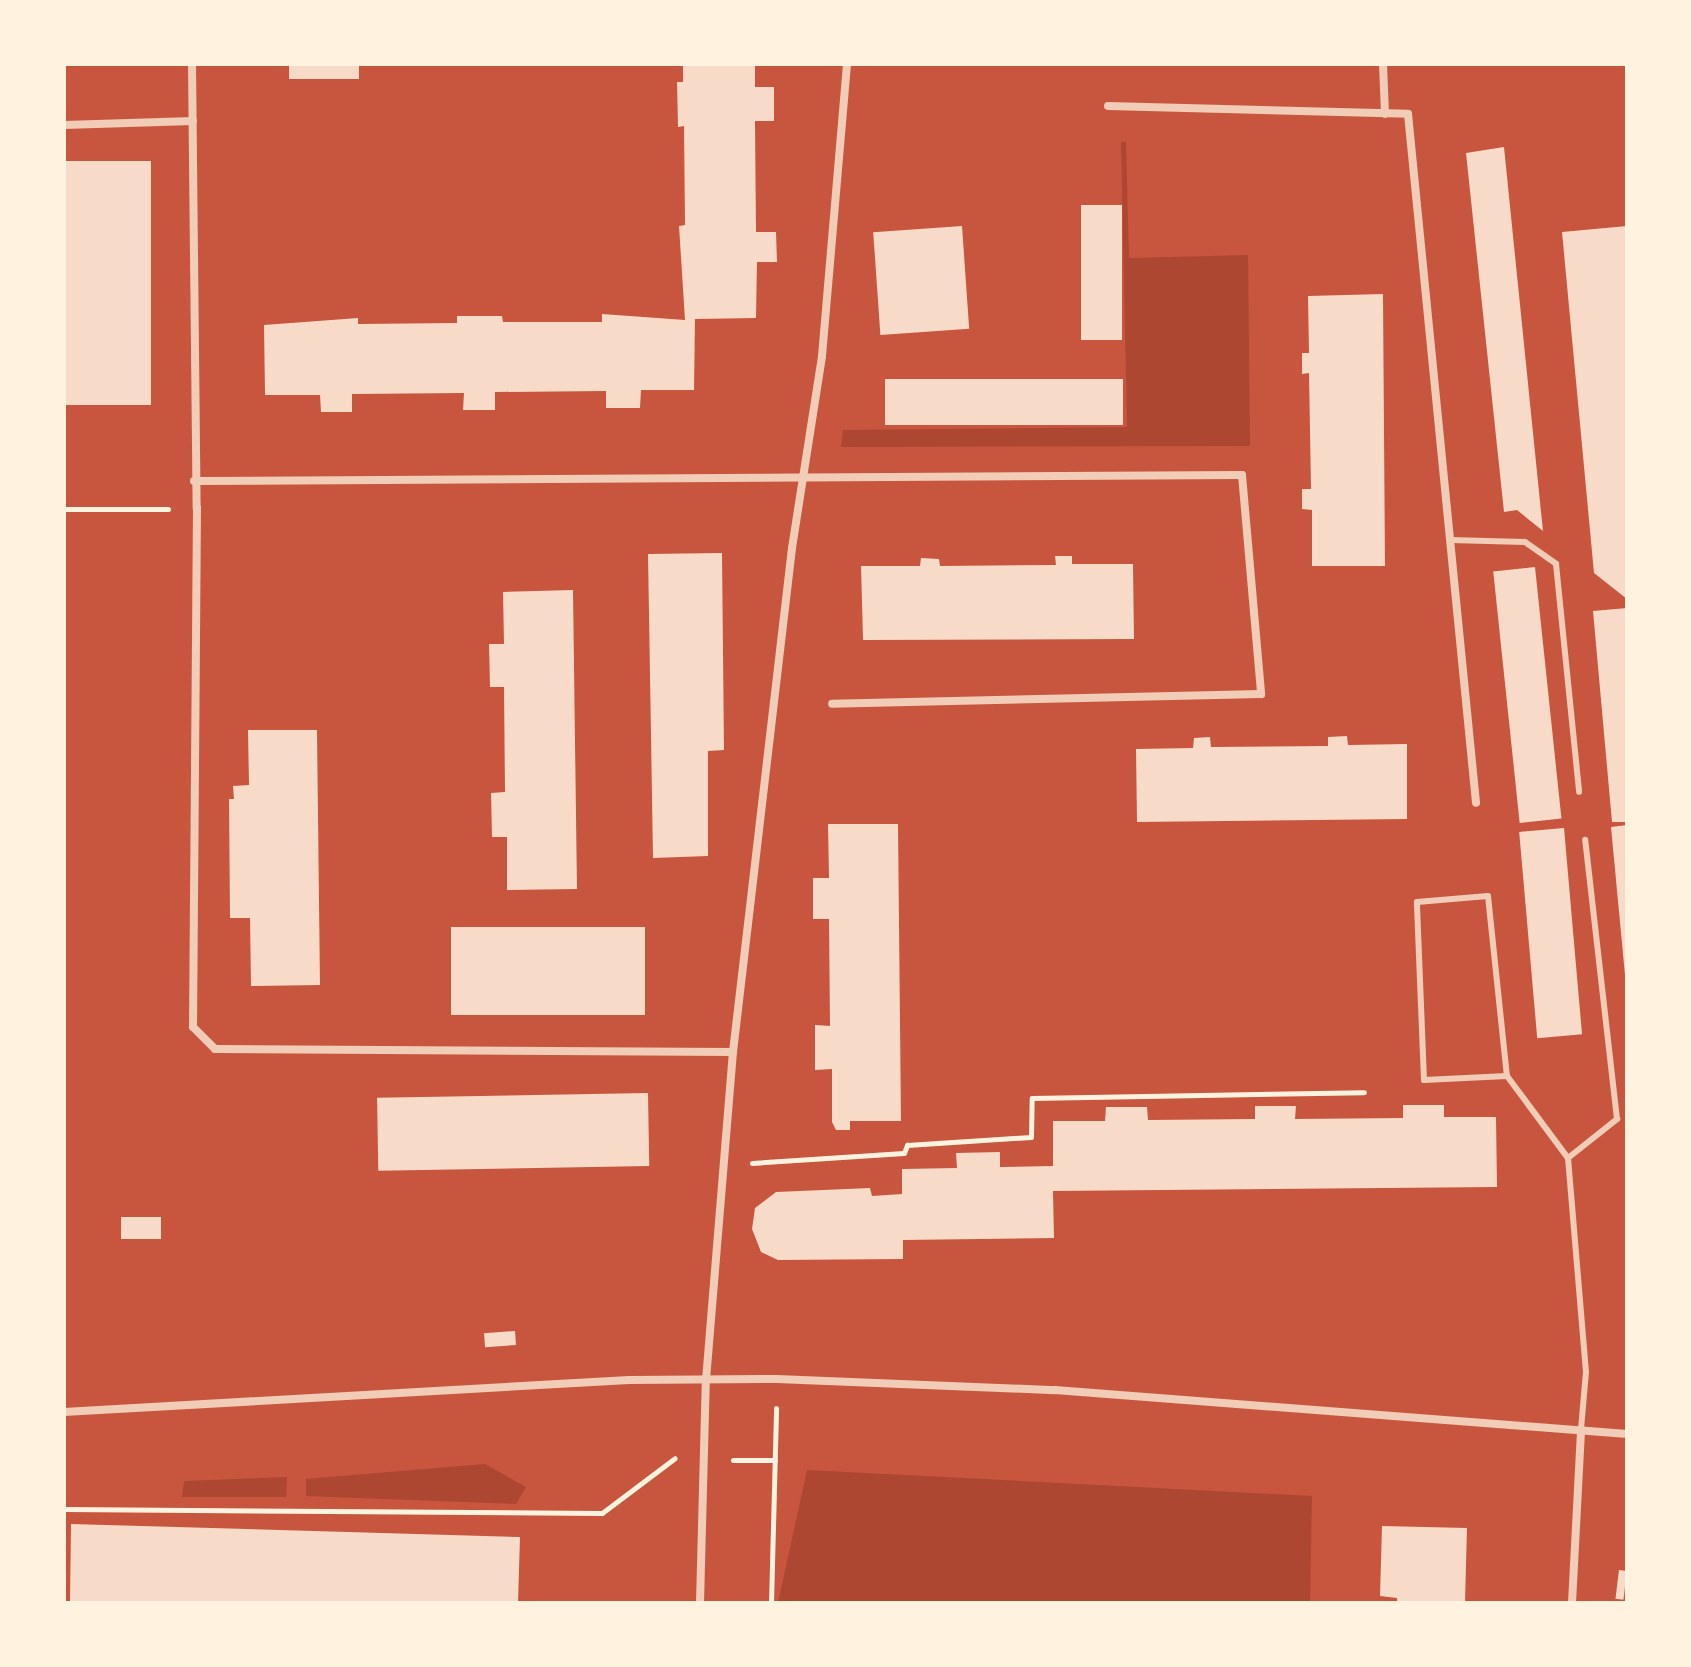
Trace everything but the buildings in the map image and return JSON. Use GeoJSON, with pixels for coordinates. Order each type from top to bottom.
{"type":"FeatureCollection","features":[{"type":"Feature","properties":{"kind":"street"},"geometry":{"type":"LineString","coordinates":[[192,64],[194,481],[197,508],[193,1027],[215,1049],[733,1052]]}},
{"type":"Feature","properties":{"kind":"street"},"geometry":{"type":"LineString","coordinates":[[700,1603],[706,1380],[733,1052],[802,479],[822,356],[847,64]]}},
{"type":"Feature","properties":{"kind":"street"},"geometry":{"type":"LineString","coordinates":[[1383,64],[1385,114]]}},
{"type":"Feature","properties":{"kind":"street"},"geometry":{"type":"LineString","coordinates":[[1108,106],[1408,114],[1476,803]]}},
{"type":"Feature","properties":{"kind":"street"},"geometry":{"type":"LineString","coordinates":[[64,125],[193,121]]}},
{"type":"Feature","properties":{"kind":"street"},"geometry":{"type":"LineString","coordinates":[[194,481],[1242,475],[1261,694],[832,704]]}},
{"type":"Feature","properties":{"kind":"street"},"geometry":{"type":"LineString","coordinates":[[64,1412],[777,1379],[937,1382],[1627,1434]]}},
{"type":"Feature","properties":{"kind":"street"},"geometry":{"type":"LineString","coordinates":[[1572,1603],[1581,1429]]}},
{"type":"Feature","properties":{"kind":"lane"},"geometry":{"type":"LineString","coordinates":[[1450,540],[1525,542],[1556,564],[1579,792]]}},
{"type":"Feature","properties":{"kind":"lane"},"geometry":{"type":"LineString","coordinates":[[1568,1158],[1617,1119],[1585,840]]}},
{"type":"Feature","properties":{"kind":"lane"},"geometry":{"type":"LineString","coordinates":[[1507,1076],[1424,1080],[1417,902],[1488,896],[1507,1076],[1568,1158],[1586,1372],[1581,1429]]}},
{"type":"Feature","properties":{"kind":"path"},"geometry":{"type":"LineString","coordinates":[[64,509],[197,508]]}},
{"type":"Feature","properties":{"kind":"path"},"geometry":{"type":"LineString","coordinates":[[743,1163],[904,1153],[907,1145],[1031,1137],[1032,1098],[1364,1092]]}},
{"type":"Feature","properties":{"kind":"path"},"geometry":{"type":"LineString","coordinates":[[771,1603],[777,1379]]}},
{"type":"Feature","properties":{"kind":"path"},"geometry":{"type":"LineString","coordinates":[[64,1509],[602,1513],[671,1457],[775,1460]]}},
{"type":"Feature","properties":{"kind":"shaded area"},"geometry":{"type":"Polygon","coordinates":[[[1121,142],[1126,142],[1129,258],[1248,255],[1250,446],[841,447],[843,430],[1127,427],[1121,142]]]}},
{"type":"Feature","properties":{"kind":"shaded area"},"geometry":{"type":"Polygon","coordinates":[[[485,1464],[526,1487],[516,1504],[306,1496],[306,1479],[485,1464]]]}},
{"type":"Feature","properties":{"kind":"shaded area"},"geometry":{"type":"Polygon","coordinates":[[[807,1470],[1312,1496],[1310,1603],[778,1603],[807,1470]]]}},
{"type":"Feature","properties":{"kind":"shaded area"},"geometry":{"type":"Polygon","coordinates":[[[287,1477],[286,1497],[182,1497],[184,1481],[287,1477]]]}}]}
